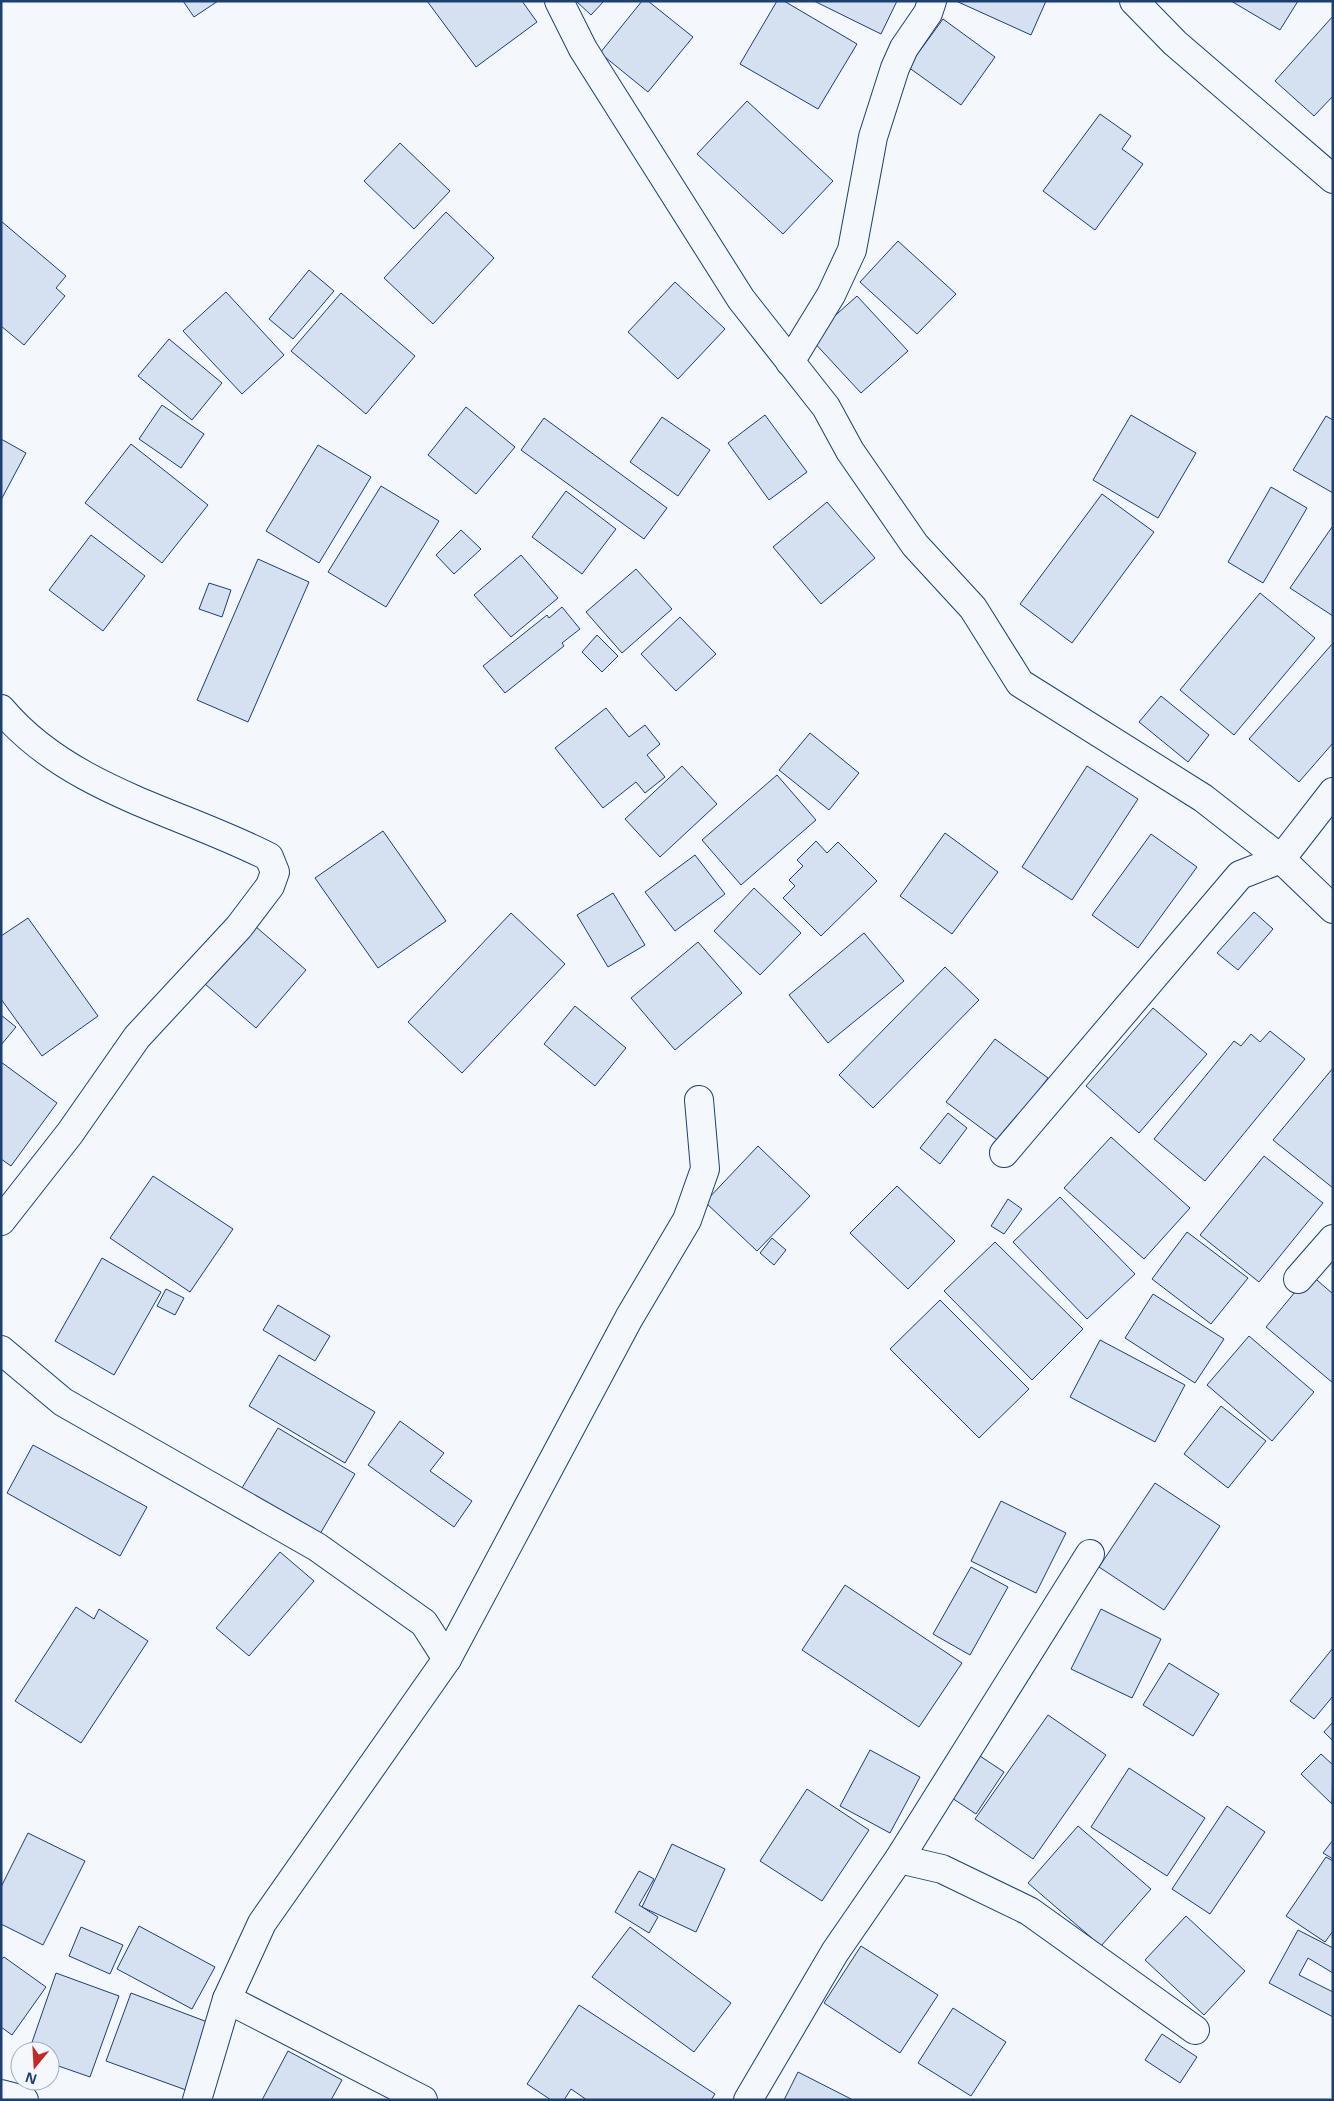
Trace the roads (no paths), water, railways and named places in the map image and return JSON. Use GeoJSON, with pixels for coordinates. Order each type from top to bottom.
{"type":"FeatureCollection","features":[{"type":"Feature","properties":{"kind":"street"},"geometry":{"type":"LineString","coordinates":[[559,1],[583,49],[740,299],[826,407],[850,451],[915,546],[973,608],[1020,683],[1203,798],[1281,859],[1333,909]]}},
{"type":"Feature","properties":{"kind":"street"},"geometry":{"type":"LineString","coordinates":[[790,362],[831,295],[852,250],[873,137],[894,68],[904,48],[928,13],[932,1]]}},
{"type":"Feature","properties":{"kind":"street"},"geometry":{"type":"LineString","coordinates":[[1134,1],[1175,43],[1333,179]]}},
{"type":"Feature","properties":{"kind":"street"},"geometry":{"type":"LineString","coordinates":[[1,710],[11,721],[57,760],[145,805],[269,857],[275,872],[270,886],[239,927],[137,1037],[70,1133],[1,1221]]}},
{"type":"Feature","properties":{"kind":"street"},"geometry":{"type":"LineString","coordinates":[[1004,1153],[1240,875],[1281,859],[1333,792]]}},
{"type":"Feature","properties":{"kind":"street"},"geometry":{"type":"LineString","coordinates":[[197,2100],[227,1999],[262,1923],[447,1659],[629,1318],[687,1220],[705,1169],[699,1100]]}},
{"type":"Feature","properties":{"kind":"street"},"geometry":{"type":"LineString","coordinates":[[1298,1279],[1333,1239]]}},
{"type":"Feature","properties":{"kind":"street"},"geometry":{"type":"LineString","coordinates":[[1,1350],[63,1402],[316,1547],[424,1623],[447,1659]]}},
{"type":"Feature","properties":{"kind":"street"},"geometry":{"type":"LineString","coordinates":[[748,2100],[835,1952],[899,1859],[1090,1554]]}},
{"type":"Feature","properties":{"kind":"street"},"geometry":{"type":"LineString","coordinates":[[899,1859],[942,1869],[1029,1911],[1195,2030]]}},
{"type":"Feature","properties":{"kind":"street"},"geometry":{"type":"LineString","coordinates":[[227,1999],[423,2100]]}},
{"type":"Feature","properties":{"kind":"street"},"geometry":{"type":"LineString","coordinates":[[1,2094],[24,2100]]}}]}
